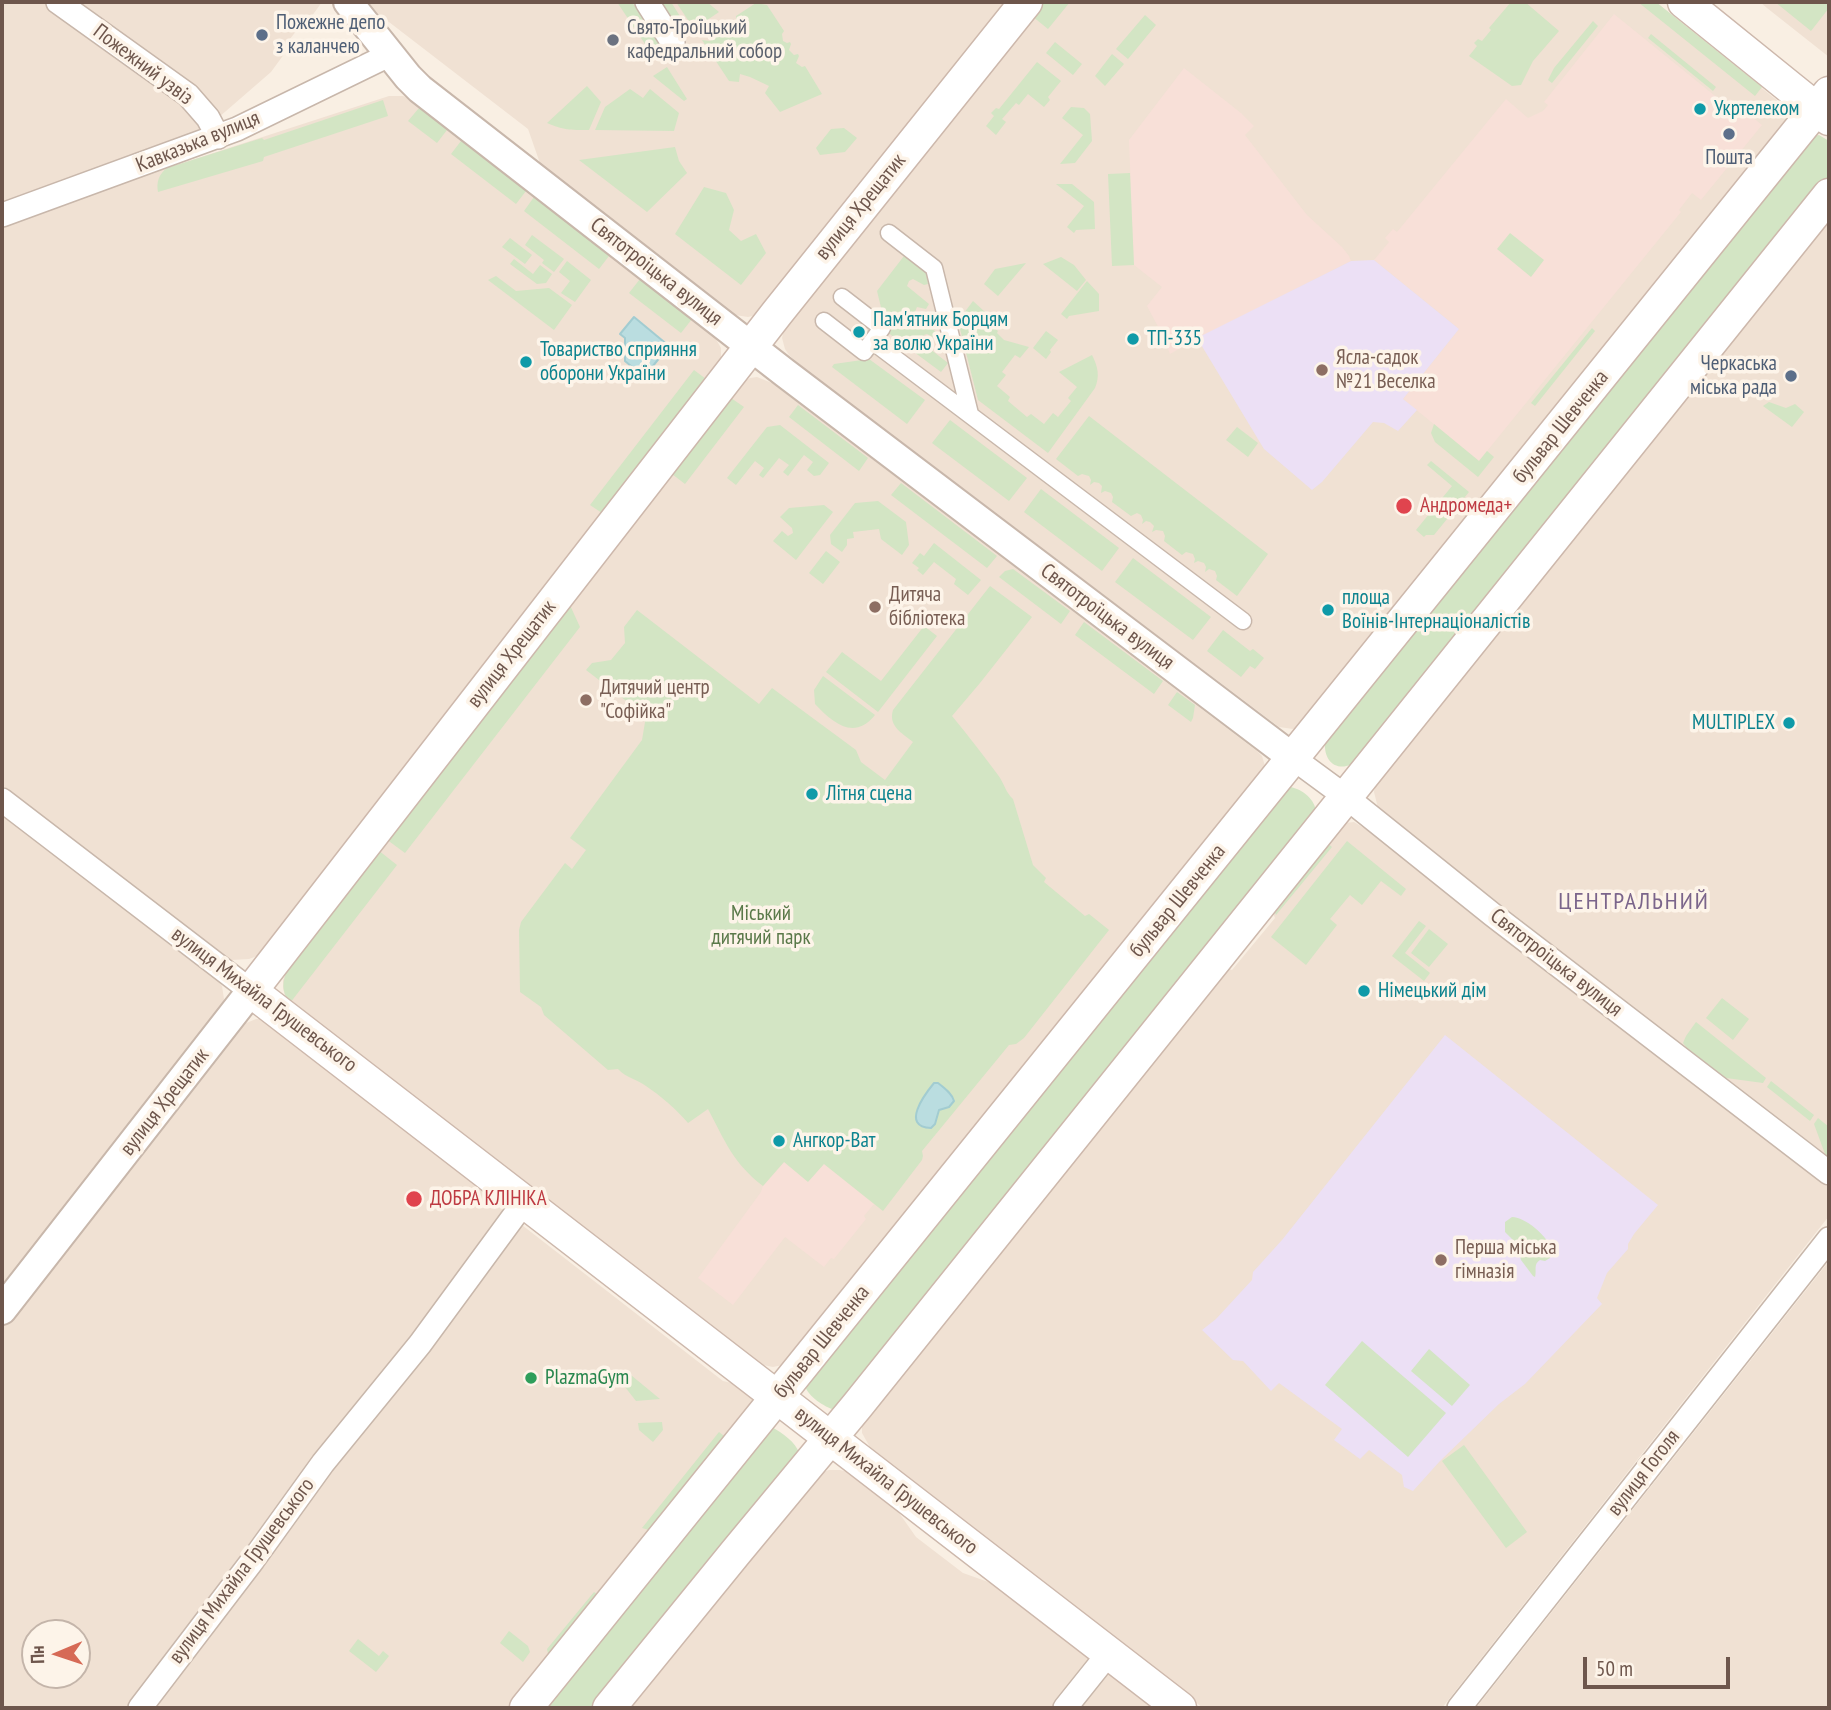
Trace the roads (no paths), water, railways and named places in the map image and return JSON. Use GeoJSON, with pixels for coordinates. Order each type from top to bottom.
{"type":"FeatureCollection","features":[{"type":"Feature","properties":{"kind":"main road","name":"вулиця Хрещатик"},"geometry":{"type":"LineString","coordinates":[[251,991],[751,346],[1026,2]]}},
{"type":"Feature","properties":{"kind":"main road"},"geometry":{"type":"LineString","coordinates":[[1684,2],[1825,107]]}},
{"type":"Feature","properties":{"kind":"main road","name":"бульвар Шевченка"},"geometry":{"type":"LineString","coordinates":[[526,1708],[1293,758],[1825,107]]}},
{"type":"Feature","properties":{"kind":"main road"},"geometry":{"type":"LineString","coordinates":[[610,1708],[831,1438],[1829,195]]}},
{"type":"Feature","properties":{"kind":"main road","name":"вулиця Михайла Грушевського"},"geometry":{"type":"LineString","coordinates":[[251,991],[1180,1708]]}},
{"type":"Feature","properties":{"kind":"street","name":"Святотроїцька вулиця"},"geometry":{"type":"LineString","coordinates":[[348,2],[420,89],[751,346],[1346,797],[1493,915],[1829,1173]]}},
{"type":"Feature","properties":{"kind":"street"},"geometry":{"type":"LineString","coordinates":[[646,2],[673,43]]}},
{"type":"Feature","properties":{"kind":"street","name":"Пожежний узвіз"},"geometry":{"type":"LineString","coordinates":[[66,4],[188,95],[212,123],[218,137]]}},
{"type":"Feature","properties":{"kind":"street","name":"Кавказька вулиця"},"geometry":{"type":"LineString","coordinates":[[2,215],[218,137],[390,55]]}},
{"type":"Feature","properties":{"kind":"street"},"geometry":{"type":"LineString","coordinates":[[889,233],[934,268],[970,414]]}},
{"type":"Feature","properties":{"kind":"street"},"geometry":{"type":"LineString","coordinates":[[824,321],[863,352],[882,328],[842,297]]}},
{"type":"Feature","properties":{"kind":"street"},"geometry":{"type":"LineString","coordinates":[[872,341],[1243,621]]}},
{"type":"Feature","properties":{"kind":"street","name":"вулиця Михайла Грушевського"},"geometry":{"type":"LineString","coordinates":[[2,800],[251,991]]}},
{"type":"Feature","properties":{"kind":"street","name":"вулиця Хрещатик"},"geometry":{"type":"LineString","coordinates":[[2,1310],[251,991]]}},
{"type":"Feature","properties":{"kind":"street","name":"вулиця Михайла Грушевського"},"geometry":{"type":"LineString","coordinates":[[140,1708],[323,1463],[420,1344],[525,1201]]}},
{"type":"Feature","properties":{"kind":"street","name":"вулиця Гоголя"},"geometry":{"type":"LineString","coordinates":[[1459,1708],[1829,1239]]}},
{"type":"Feature","properties":{"kind":"street"},"geometry":{"type":"LineString","coordinates":[[1065,1708],[1109,1653]]}},
{"type":"Feature","properties":{"kind":"water"},"geometry":{"type":"Polygon","coordinates":[[[634,317],[669,346],[644,377],[625,361],[625,338],[620,334],[634,317]]]}},
{"type":"Feature","properties":{"kind":"water"},"geometry":{"type":"Polygon","coordinates":[[[934,1083],[948,1091],[954,1101],[949,1107],[939,1110],[931,1128],[917,1122],[916,1116],[921,1102],[934,1083]]]}},
{"type":"Feature","properties":{"kind":"place","name":"Пожежне депо з каланчею"},"geometry":{"type":"Point","coordinates":[262,35]}},
{"type":"Feature","properties":{"kind":"place","name":"Свято-Троїцький кафедральний собор"},"geometry":{"type":"Point","coordinates":[613,40]}},
{"type":"Feature","properties":{"kind":"place","name":"Укртелеком"},"geometry":{"type":"Point","coordinates":[1700,109]}},
{"type":"Feature","properties":{"kind":"place","name":"Пошта"},"geometry":{"type":"Point","coordinates":[1729,134]}},
{"type":"Feature","properties":{"kind":"place","name":"Пам'ятник Борцям за волю України"},"geometry":{"type":"Point","coordinates":[859,332]}},
{"type":"Feature","properties":{"kind":"place","name":"ТП-335"},"geometry":{"type":"Point","coordinates":[1133,339]}},
{"type":"Feature","properties":{"kind":"place","name":"Товариство сприяння оборони України"},"geometry":{"type":"Point","coordinates":[526,362]}},
{"type":"Feature","properties":{"kind":"place","name":"Ясла-садок №21 Веселка"},"geometry":{"type":"Point","coordinates":[1322,370]}},
{"type":"Feature","properties":{"kind":"place","name":"Черкаська міська рада"},"geometry":{"type":"Point","coordinates":[1791,376]}},
{"type":"Feature","properties":{"kind":"place","name":"Андромеда+"},"geometry":{"type":"Point","coordinates":[1404,506]}},
{"type":"Feature","properties":{"kind":"place","name":"Дитяча бібліотека"},"geometry":{"type":"Point","coordinates":[875,607]}},
{"type":"Feature","properties":{"kind":"place","name":"площа Воїнів-Інтернаціоналістів"},"geometry":{"type":"Point","coordinates":[1328,610]}},
{"type":"Feature","properties":{"kind":"place","name":"Дитячий центр \"Софійка\""},"geometry":{"type":"Point","coordinates":[586,700]}},
{"type":"Feature","properties":{"kind":"place","name":"MULTIPLEX"},"geometry":{"type":"Point","coordinates":[1789,723]}},
{"type":"Feature","properties":{"kind":"place","name":"Літня сцена"},"geometry":{"type":"Point","coordinates":[812,794]}},
{"type":"Feature","properties":{"kind":"place","name":"Німецький дім"},"geometry":{"type":"Point","coordinates":[1364,991]}},
{"type":"Feature","properties":{"kind":"place","name":"Ангкор-Ват"},"geometry":{"type":"Point","coordinates":[779,1141]}},
{"type":"Feature","properties":{"kind":"place","name":"ДОБРА КЛІНІКА"},"geometry":{"type":"Point","coordinates":[414,1199]}},
{"type":"Feature","properties":{"kind":"place","name":"Перша міська гімназія"},"geometry":{"type":"Point","coordinates":[1441,1260]}},
{"type":"Feature","properties":{"kind":"place","name":"PlazmaGym"},"geometry":{"type":"Point","coordinates":[531,1378]}},
{"type":"Feature","properties":{"kind":"district","name":"ЦЕНТРАЛЬНИЙ"},"geometry":{"type":"Point","coordinates":[1634,902]}},
{"type":"Feature","properties":{"kind":"park label","name":"Міський дитячий парк"},"geometry":{"type":"Point","coordinates":[761,926]}}]}
